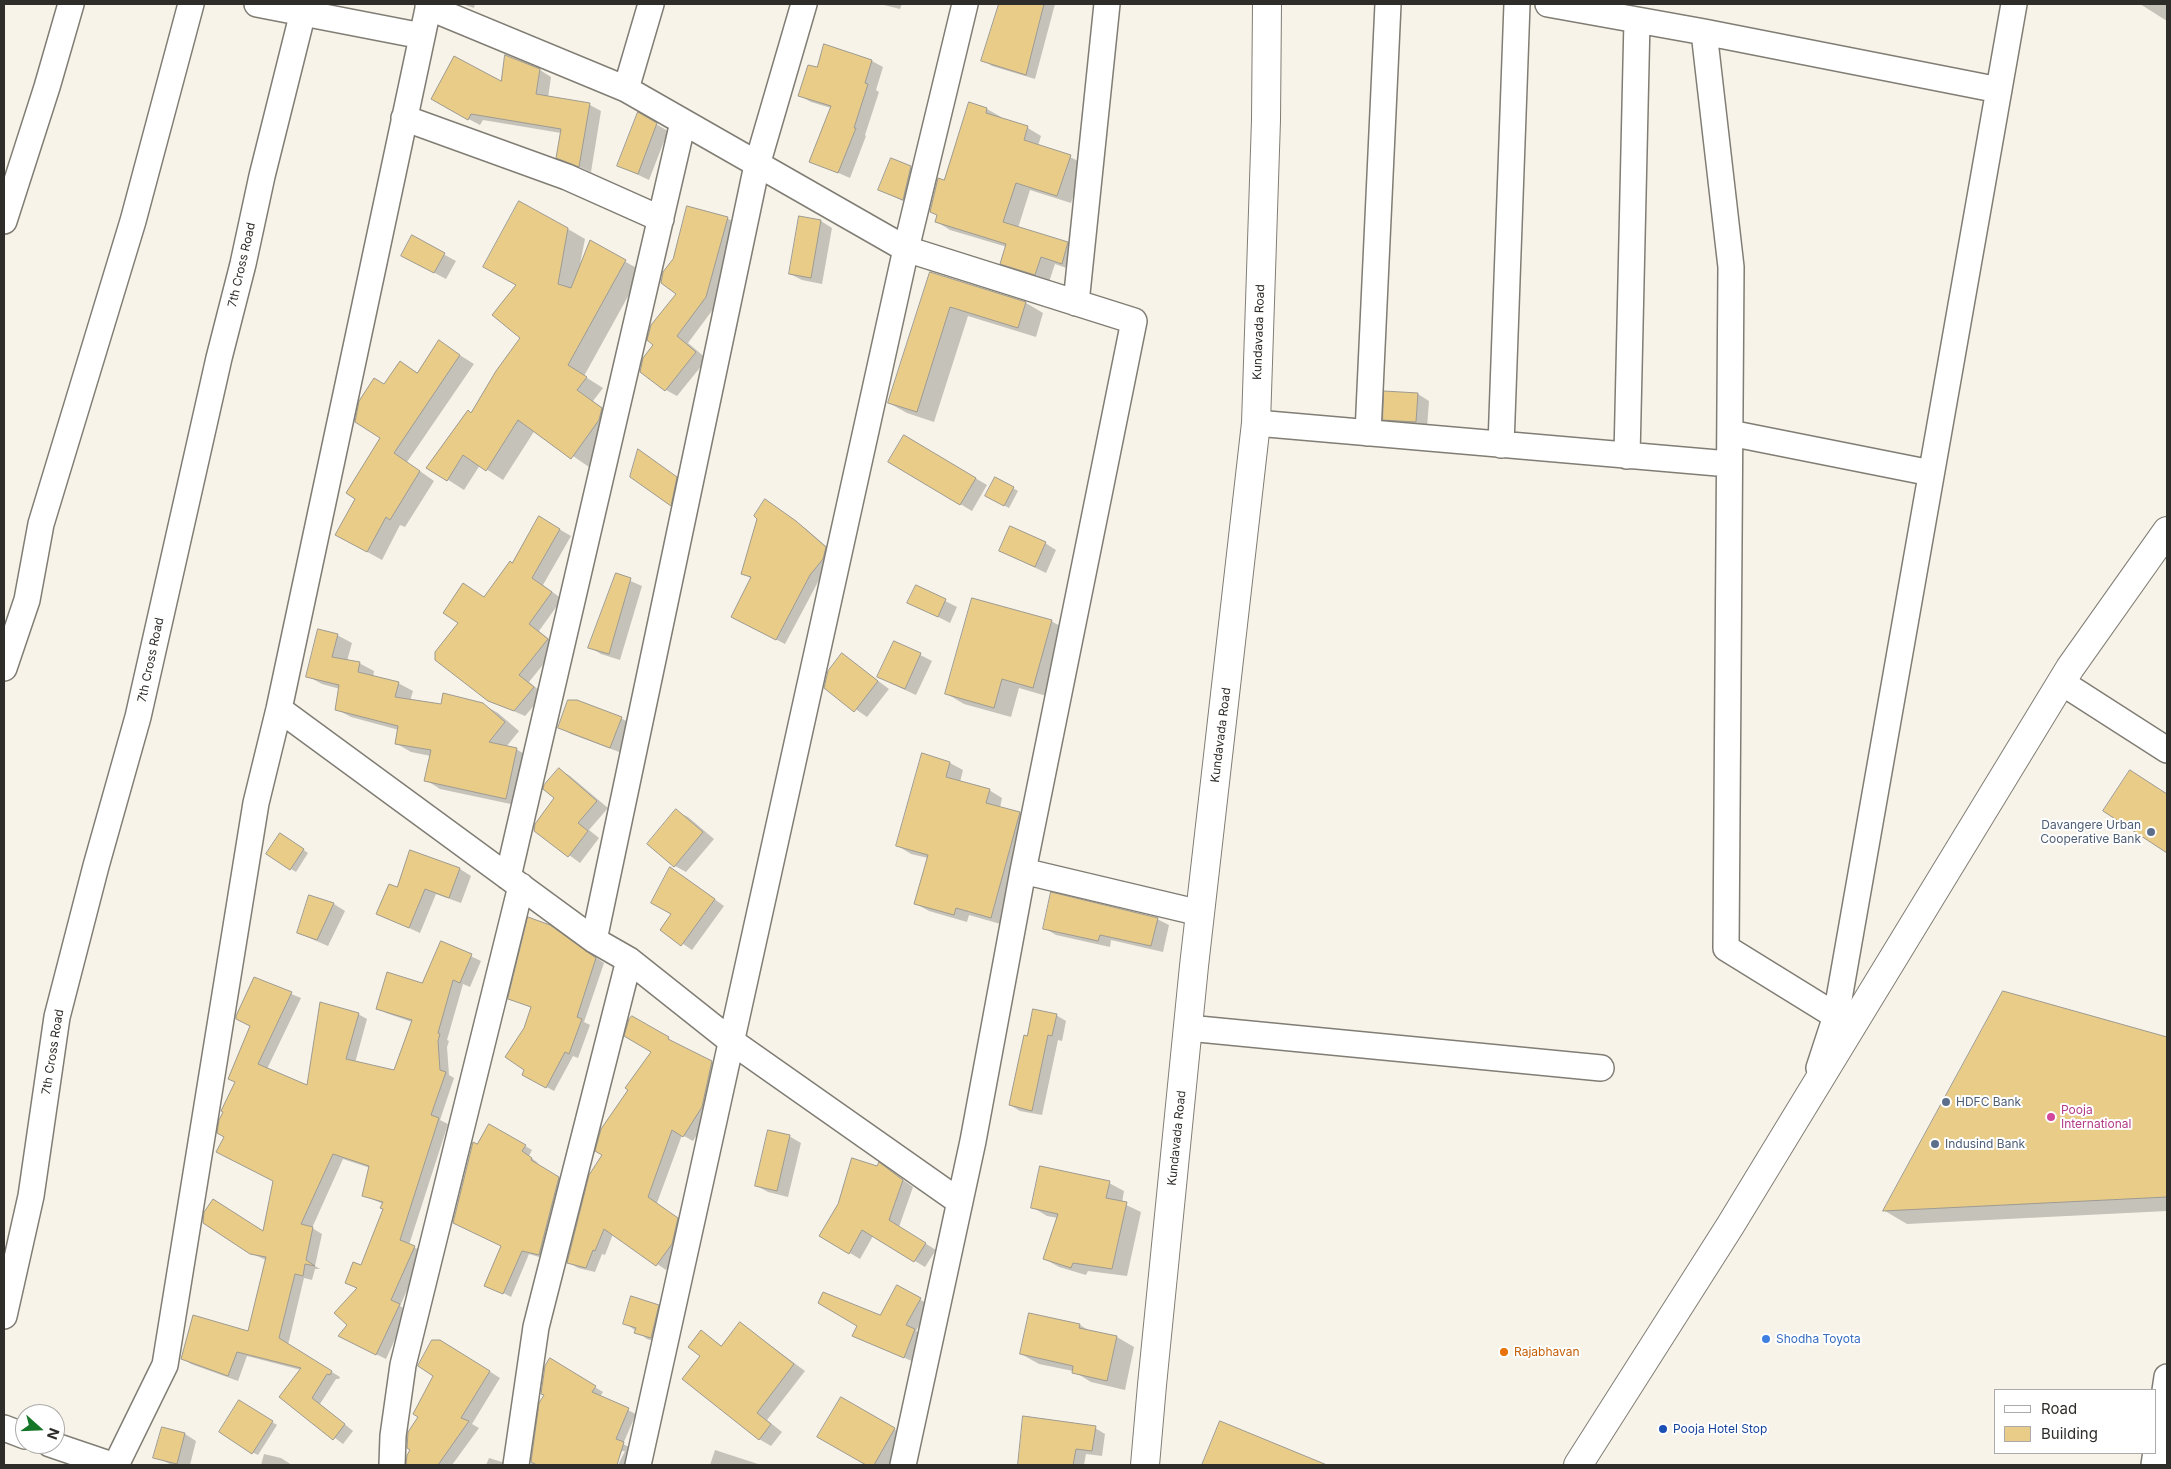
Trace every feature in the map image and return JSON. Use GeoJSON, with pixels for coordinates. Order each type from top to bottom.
{"type":"FeatureCollection","features":[{"type":"Feature","properties":{"kind":"street"},"geometry":{"type":"LineString","coordinates":[[4,221],[47,88],[71,4]]}},
{"type":"Feature","properties":{"kind":"street"},"geometry":{"type":"LineString","coordinates":[[4,668],[27,600],[41,524],[133,221],[191,4]]}},
{"type":"Feature","properties":{"kind":"street"},"geometry":{"type":"LineString","coordinates":[[257,4],[304,8],[422,36]]}},
{"type":"Feature","properties":{"kind":"street"},"geometry":{"type":"LineString","coordinates":[[626,90],[651,4]]}},
{"type":"Feature","properties":{"kind":"street"},"geometry":{"type":"LineString","coordinates":[[594,940],[758,165],[804,4]]}},
{"type":"Feature","properties":{"kind":"street"},"geometry":{"type":"LineString","coordinates":[[638,1465],[906,249],[965,4]]}},
{"type":"Feature","properties":{"kind":"street"},"geometry":{"type":"LineString","coordinates":[[1076,303],[1107,4]]}},
{"type":"Feature","properties":{"kind":"street","name":"Kundavada Road"},"geometry":{"type":"LineString","coordinates":[[1145,1465],[1200,913],[1256,424],[1267,4]]}},
{"type":"Feature","properties":{"kind":"street"},"geometry":{"type":"LineString","coordinates":[[1368,433],[1388,4]]}},
{"type":"Feature","properties":{"kind":"street"},"geometry":{"type":"LineString","coordinates":[[1501,445],[1518,4]]}},
{"type":"Feature","properties":{"kind":"street"},"geometry":{"type":"LineString","coordinates":[[1548,4],[1704,32],[1999,90]]}},
{"type":"Feature","properties":{"kind":"street"},"geometry":{"type":"LineString","coordinates":[[1812,1090],[1836,1016],[2014,4]]}},
{"type":"Feature","properties":{"kind":"street"},"geometry":{"type":"LineString","coordinates":[[116,1465],[165,1365],[256,803],[279,709],[428,5],[626,90],[906,249],[1134,321],[1023,871],[960,1202],[903,1465]]}},
{"type":"Feature","properties":{"kind":"street","name":"7th Cross Road"},"geometry":{"type":"LineString","coordinates":[[4,1316],[31,1196],[57,1017],[96,866],[138,718],[218,358],[243,264],[262,176],[304,8]]}},
{"type":"Feature","properties":{"kind":"street"},"geometry":{"type":"LineString","coordinates":[[1627,456],[1637,20]]}},
{"type":"Feature","properties":{"kind":"street"},"geometry":{"type":"LineString","coordinates":[[1704,32],[1731,266],[1726,948],[1836,1016]]}},
{"type":"Feature","properties":{"kind":"street"},"geometry":{"type":"LineString","coordinates":[[404,118],[567,178],[661,219]]}},
{"type":"Feature","properties":{"kind":"street"},"geometry":{"type":"LineString","coordinates":[[392,1465],[393,1436],[404,1365],[514,882],[683,122]]}},
{"type":"Feature","properties":{"kind":"street"},"geometry":{"type":"LineString","coordinates":[[1256,424],[1730,464]]}},
{"type":"Feature","properties":{"kind":"street"},"geometry":{"type":"LineString","coordinates":[[1730,433],[1931,473]]}},
{"type":"Feature","properties":{"kind":"street"},"geometry":{"type":"LineString","coordinates":[[1578,1465],[1730,1226],[2062,682],[2167,530]]}},
{"type":"Feature","properties":{"kind":"street"},"geometry":{"type":"LineString","coordinates":[[2062,682],[2167,750]]}},
{"type":"Feature","properties":{"kind":"street"},"geometry":{"type":"LineString","coordinates":[[279,709],[594,940],[630,960],[731,1041],[960,1202]]}},
{"type":"Feature","properties":{"kind":"street"},"geometry":{"type":"LineString","coordinates":[[1023,871],[1200,913]]}},
{"type":"Feature","properties":{"kind":"street"},"geometry":{"type":"LineString","coordinates":[[516,1465],[536,1328],[630,960]]}},
{"type":"Feature","properties":{"kind":"street"},"geometry":{"type":"LineString","coordinates":[[1188,1028],[1601,1068]]}},
{"type":"Feature","properties":{"kind":"street"},"geometry":{"type":"LineString","coordinates":[[2156,1453],[2167,1385]]}},
{"type":"Feature","properties":{"kind":"street"},"geometry":{"type":"LineString","coordinates":[[65,1449],[112,1465]]}},
{"type":"Feature","properties":{"kind":"building"},"geometry":{"type":"Polygon","coordinates":[[[999,4],[1044,4],[1026,75],[981,61],[999,4]]]}},
{"type":"Feature","properties":{"kind":"building"},"geometry":{"type":"Polygon","coordinates":[[[824,44],[872,60],[865,83],[868,84],[854,128],[856,128],[838,173],[809,162],[831,106],[798,96],[808,65],[817,67],[824,44]]]}},
{"type":"Feature","properties":{"kind":"building"},"geometry":{"type":"Polygon","coordinates":[[[505,55],[540,69],[536,94],[590,103],[579,167],[556,158],[561,129],[471,114],[468,120],[431,99],[454,56],[501,81],[505,55]]]}},
{"type":"Feature","properties":{"kind":"building"},"geometry":{"type":"Polygon","coordinates":[[[969,102],[987,108],[986,113],[1028,126],[1024,140],[1071,155],[1057,196],[1016,183],[1003,222],[1068,242],[1062,264],[1041,257],[1035,275],[1000,264],[1006,244],[935,222],[937,215],[930,212],[938,178],[944,180],[969,102]]]}},
{"type":"Feature","properties":{"kind":"building"},"geometry":{"type":"Polygon","coordinates":[[[638,112],[657,123],[638,174],[617,166],[638,112]]]}},
{"type":"Feature","properties":{"kind":"building"},"geometry":{"type":"Polygon","coordinates":[[[891,158],[911,166],[903,200],[878,190],[891,158]]]}},
{"type":"Feature","properties":{"kind":"building"},"geometry":{"type":"Polygon","coordinates":[[[519,201],[568,228],[558,284],[571,288],[590,240],[626,260],[568,365],[587,377],[577,390],[602,408],[599,420],[571,459],[518,420],[486,471],[463,455],[447,481],[426,468],[468,410],[471,413],[496,371],[520,338],[492,315],[516,285],[483,267],[519,201]]]}},
{"type":"Feature","properties":{"kind":"building"},"geometry":{"type":"Polygon","coordinates":[[[687,206],[728,217],[706,297],[677,336],[696,352],[665,391],[640,372],[643,358],[653,345],[647,340],[651,325],[676,294],[661,283],[663,272],[673,259],[687,206]]]}},
{"type":"Feature","properties":{"kind":"building"},"geometry":{"type":"Polygon","coordinates":[[[799,216],[821,220],[811,278],[789,274],[799,216]]]}},
{"type":"Feature","properties":{"kind":"building"},"geometry":{"type":"Polygon","coordinates":[[[412,235],[445,253],[434,273],[401,256],[412,235]]]}},
{"type":"Feature","properties":{"kind":"building"},"geometry":{"type":"Polygon","coordinates":[[[930,272],[1026,302],[1018,328],[950,307],[917,412],[888,403],[930,272]]]}},
{"type":"Feature","properties":{"kind":"building"},"geometry":{"type":"Polygon","coordinates":[[[439,340],[460,355],[394,453],[420,471],[390,520],[386,517],[367,552],[335,535],[355,499],[346,493],[380,438],[355,422],[359,401],[374,378],[384,384],[400,361],[417,373],[439,340]]]}},
{"type":"Feature","properties":{"kind":"building"},"geometry":{"type":"Polygon","coordinates":[[[1384,391],[1418,393],[1416,422],[1383,420],[1384,391]]]}},
{"type":"Feature","properties":{"kind":"building"},"geometry":{"type":"Polygon","coordinates":[[[904,435],[976,478],[960,505],[888,462],[904,435]]]}},
{"type":"Feature","properties":{"kind":"building"},"geometry":{"type":"Polygon","coordinates":[[[638,449],[677,477],[671,506],[630,477],[638,449]]]}},
{"type":"Feature","properties":{"kind":"building"},"geometry":{"type":"Polygon","coordinates":[[[995,477],[1014,487],[1004,506],[985,496],[995,477]]]}},
{"type":"Feature","properties":{"kind":"building"},"geometry":{"type":"Polygon","coordinates":[[[765,499],[796,521],[826,547],[823,559],[810,575],[776,640],[731,617],[751,577],[741,574],[757,519],[754,516],[765,499]]]}},
{"type":"Feature","properties":{"kind":"building"},"geometry":{"type":"Polygon","coordinates":[[[539,516],[560,529],[532,578],[552,592],[529,624],[548,639],[519,675],[534,687],[514,711],[488,701],[435,660],[435,652],[458,623],[443,613],[463,583],[484,597],[510,561],[512,563],[539,516]]]}},
{"type":"Feature","properties":{"kind":"building"},"geometry":{"type":"Polygon","coordinates":[[[1010,526],[1046,542],[1035,567],[999,551],[1010,526]]]}},
{"type":"Feature","properties":{"kind":"building"},"geometry":{"type":"Polygon","coordinates":[[[616,573],[631,578],[609,654],[588,648],[616,573]]]}},
{"type":"Feature","properties":{"kind":"building"},"geometry":{"type":"Polygon","coordinates":[[[916,585],[946,599],[938,617],[907,603],[916,585]]]}},
{"type":"Feature","properties":{"kind":"building"},"geometry":{"type":"Polygon","coordinates":[[[972,598],[1052,620],[1033,688],[1002,679],[994,708],[945,694],[972,598]]]}},
{"type":"Feature","properties":{"kind":"building"},"geometry":{"type":"Polygon","coordinates":[[[318,629],[338,634],[332,657],[360,662],[358,672],[399,682],[395,697],[441,704],[443,693],[483,703],[505,722],[489,742],[517,748],[506,799],[424,781],[431,750],[395,744],[398,726],[335,710],[339,685],[306,677],[318,629]]]}},
{"type":"Feature","properties":{"kind":"building"},"geometry":{"type":"Polygon","coordinates":[[[894,641],[921,653],[905,689],[877,677],[894,641]]]}},
{"type":"Feature","properties":{"kind":"building"},"geometry":{"type":"Polygon","coordinates":[[[842,653],[878,681],[854,712],[824,688],[828,671],[842,653]]]}},
{"type":"Feature","properties":{"kind":"building"},"geometry":{"type":"Polygon","coordinates":[[[568,700],[577,700],[622,717],[610,748],[558,728],[568,700]]]}},
{"type":"Feature","properties":{"kind":"building"},"geometry":{"type":"Polygon","coordinates":[[[922,753],[950,762],[946,777],[990,789],[986,803],[1020,812],[991,918],[956,908],[954,915],[914,904],[928,855],[896,846],[922,753]]]}},
{"type":"Feature","properties":{"kind":"building"},"geometry":{"type":"Polygon","coordinates":[[[559,768],[597,801],[578,823],[588,831],[568,857],[534,831],[535,824],[554,798],[543,789],[544,785],[559,768]]]}},
{"type":"Feature","properties":{"kind":"building","name":"Davangere Urban Cooperative Bank"},"geometry":{"type":"Polygon","coordinates":[[[2130,770],[2167,794],[2167,853],[2103,811],[2130,770]]]}},
{"type":"Feature","properties":{"kind":"building"},"geometry":{"type":"Polygon","coordinates":[[[676,809],[703,832],[674,867],[647,844],[676,809]]]}},
{"type":"Feature","properties":{"kind":"building"},"geometry":{"type":"Polygon","coordinates":[[[280,833],[304,849],[290,870],[266,854],[280,833]]]}},
{"type":"Feature","properties":{"kind":"building"},"geometry":{"type":"Polygon","coordinates":[[[410,850],[460,868],[449,898],[425,889],[409,928],[376,914],[389,884],[397,887],[410,850]]]}},
{"type":"Feature","properties":{"kind":"building"},"geometry":{"type":"Polygon","coordinates":[[[670,867],[715,899],[681,946],[660,930],[671,914],[651,903],[670,867]]]}},
{"type":"Feature","properties":{"kind":"building"},"geometry":{"type":"Polygon","coordinates":[[[1051,892],[1158,918],[1151,946],[1100,935],[1098,941],[1043,929],[1051,892]]]}},
{"type":"Feature","properties":{"kind":"building"},"geometry":{"type":"Polygon","coordinates":[[[309,895],[334,903],[317,940],[297,933],[309,895]]]}},
{"type":"Feature","properties":{"kind":"building"},"geometry":{"type":"Polygon","coordinates":[[[528,917],[550,925],[596,958],[577,1017],[582,1019],[569,1054],[565,1052],[546,1088],[522,1075],[524,1070],[505,1057],[524,1028],[531,1007],[508,999],[528,917]]]}},
{"type":"Feature","properties":{"kind":"building"},"geometry":{"type":"Polygon","coordinates":[[[441,941],[472,954],[460,983],[453,980],[438,1033],[440,1034],[438,1041],[440,1070],[446,1072],[431,1115],[439,1118],[400,1240],[415,1246],[391,1300],[400,1304],[376,1355],[338,1336],[347,1325],[334,1313],[357,1288],[345,1283],[353,1262],[361,1265],[383,1209],[380,1208],[383,1202],[362,1196],[369,1166],[333,1154],[301,1224],[313,1227],[306,1260],[315,1266],[305,1264],[303,1276],[295,1274],[279,1338],[332,1371],[330,1375],[327,1374],[312,1398],[345,1424],[333,1440],[279,1397],[301,1368],[237,1352],[228,1376],[181,1359],[193,1315],[248,1331],[266,1257],[250,1254],[203,1223],[204,1212],[213,1199],[263,1231],[273,1181],[216,1152],[224,1137],[217,1133],[219,1120],[223,1112],[221,1111],[235,1082],[228,1079],[250,1026],[236,1019],[236,1016],[254,977],[292,992],[258,1064],[307,1085],[320,1002],[359,1013],[346,1059],[394,1070],[412,1020],[376,1009],[387,972],[422,983],[441,941]]]}},
{"type":"Feature","properties":{"kind":"building","name":"Pooja International"},"geometry":{"type":"Polygon","coordinates":[[[2003,991],[2167,1037],[2167,1197],[1883,1211],[2003,991]]]}},
{"type":"Feature","properties":{"kind":"building"},"geometry":{"type":"Polygon","coordinates":[[[1033,1009],[1057,1014],[1052,1036],[1048,1035],[1032,1111],[1009,1105],[1024,1035],[1027,1036],[1033,1009]]]}},
{"type":"Feature","properties":{"kind":"building"},"geometry":{"type":"Polygon","coordinates":[[[632,1016],[669,1037],[668,1039],[712,1061],[702,1107],[683,1137],[672,1130],[648,1197],[678,1218],[672,1244],[656,1266],[604,1229],[586,1268],[567,1263],[589,1175],[602,1155],[595,1151],[601,1129],[628,1090],[625,1088],[651,1052],[624,1036],[629,1019],[632,1016]]]}},
{"type":"Feature","properties":{"kind":"building"},"geometry":{"type":"Polygon","coordinates":[[[489,1124],[526,1145],[522,1151],[532,1158],[531,1160],[559,1177],[539,1255],[522,1251],[503,1294],[484,1286],[501,1246],[453,1223],[473,1142],[477,1144],[489,1124]]]}},
{"type":"Feature","properties":{"kind":"building"},"geometry":{"type":"Polygon","coordinates":[[[768,1130],[790,1135],[777,1191],[755,1186],[768,1130]]]}},
{"type":"Feature","properties":{"kind":"building"},"geometry":{"type":"Polygon","coordinates":[[[852,1158],[877,1166],[879,1162],[903,1180],[889,1220],[926,1243],[914,1262],[862,1230],[849,1254],[819,1236],[838,1204],[852,1158]]]}},
{"type":"Feature","properties":{"kind":"building"},"geometry":{"type":"Polygon","coordinates":[[[1040,1166],[1110,1181],[1106,1198],[1127,1202],[1112,1269],[1073,1263],[1071,1268],[1043,1259],[1058,1214],[1031,1208],[1040,1166]]]}},
{"type":"Feature","properties":{"kind":"building"},"geometry":{"type":"Polygon","coordinates":[[[897,1285],[921,1298],[906,1325],[915,1329],[904,1358],[852,1336],[857,1326],[818,1303],[823,1292],[880,1315],[897,1285]]]}},
{"type":"Feature","properties":{"kind":"building"},"geometry":{"type":"Polygon","coordinates":[[[631,1296],[659,1305],[651,1338],[634,1333],[636,1328],[623,1324],[631,1296]]]}},
{"type":"Feature","properties":{"kind":"building"},"geometry":{"type":"Polygon","coordinates":[[[1029,1313],[1080,1324],[1079,1328],[1117,1336],[1107,1381],[1072,1373],[1073,1366],[1020,1354],[1029,1313]]]}},
{"type":"Feature","properties":{"kind":"building"},"geometry":{"type":"Polygon","coordinates":[[[740,1322],[794,1364],[757,1413],[771,1424],[759,1440],[682,1379],[700,1356],[688,1347],[701,1330],[721,1346],[740,1322]]]}},
{"type":"Feature","properties":{"kind":"building"},"geometry":{"type":"Polygon","coordinates":[[[432,1340],[440,1340],[490,1371],[461,1418],[469,1421],[438,1465],[406,1465],[407,1455],[410,1450],[407,1448],[408,1432],[418,1417],[413,1414],[433,1376],[418,1366],[432,1340]]]}},
{"type":"Feature","properties":{"kind":"building"},"geometry":{"type":"Polygon","coordinates":[[[550,1358],[596,1386],[592,1392],[629,1408],[616,1439],[624,1442],[617,1465],[537,1465],[531,1462],[539,1403],[544,1395],[541,1394],[545,1366],[550,1358]]]}},
{"type":"Feature","properties":{"kind":"building"},"geometry":{"type":"Polygon","coordinates":[[[841,1397],[895,1428],[874,1465],[866,1465],[817,1437],[841,1397]]]}},
{"type":"Feature","properties":{"kind":"building"},"geometry":{"type":"Polygon","coordinates":[[[239,1400],[273,1421],[252,1454],[219,1432],[239,1400]]]}},
{"type":"Feature","properties":{"kind":"building"},"geometry":{"type":"Polygon","coordinates":[[[1023,1416],[1096,1426],[1092,1451],[1076,1449],[1073,1465],[1018,1465],[1023,1416]]]}},
{"type":"Feature","properties":{"kind":"building"},"geometry":{"type":"Polygon","coordinates":[[[1220,1421],[1327,1465],[1202,1465],[1220,1421]]]}},
{"type":"Feature","properties":{"kind":"building"},"geometry":{"type":"Polygon","coordinates":[[[162,1427],[185,1433],[177,1464],[153,1458],[162,1427]]]}},
{"type":"Feature","properties":{"kind":"place","name":"Davangere Urban Cooperative Bank"},"geometry":{"type":"Point","coordinates":[2151,832]}},
{"type":"Feature","properties":{"kind":"place","name":"HDFC Bank"},"geometry":{"type":"Point","coordinates":[1946,1102]}},
{"type":"Feature","properties":{"kind":"place","name":"Pooja International"},"geometry":{"type":"Point","coordinates":[2051,1117]}},
{"type":"Feature","properties":{"kind":"place","name":"Indusind Bank"},"geometry":{"type":"Point","coordinates":[1935,1144]}},
{"type":"Feature","properties":{"kind":"place","name":"Shodha Toyota"},"geometry":{"type":"Point","coordinates":[1766,1339]}},
{"type":"Feature","properties":{"kind":"place","name":"Rajabhavan"},"geometry":{"type":"Point","coordinates":[1504,1352]}},
{"type":"Feature","properties":{"kind":"place","name":"Pooja Hotel Stop"},"geometry":{"type":"Point","coordinates":[1663,1429]}}]}
